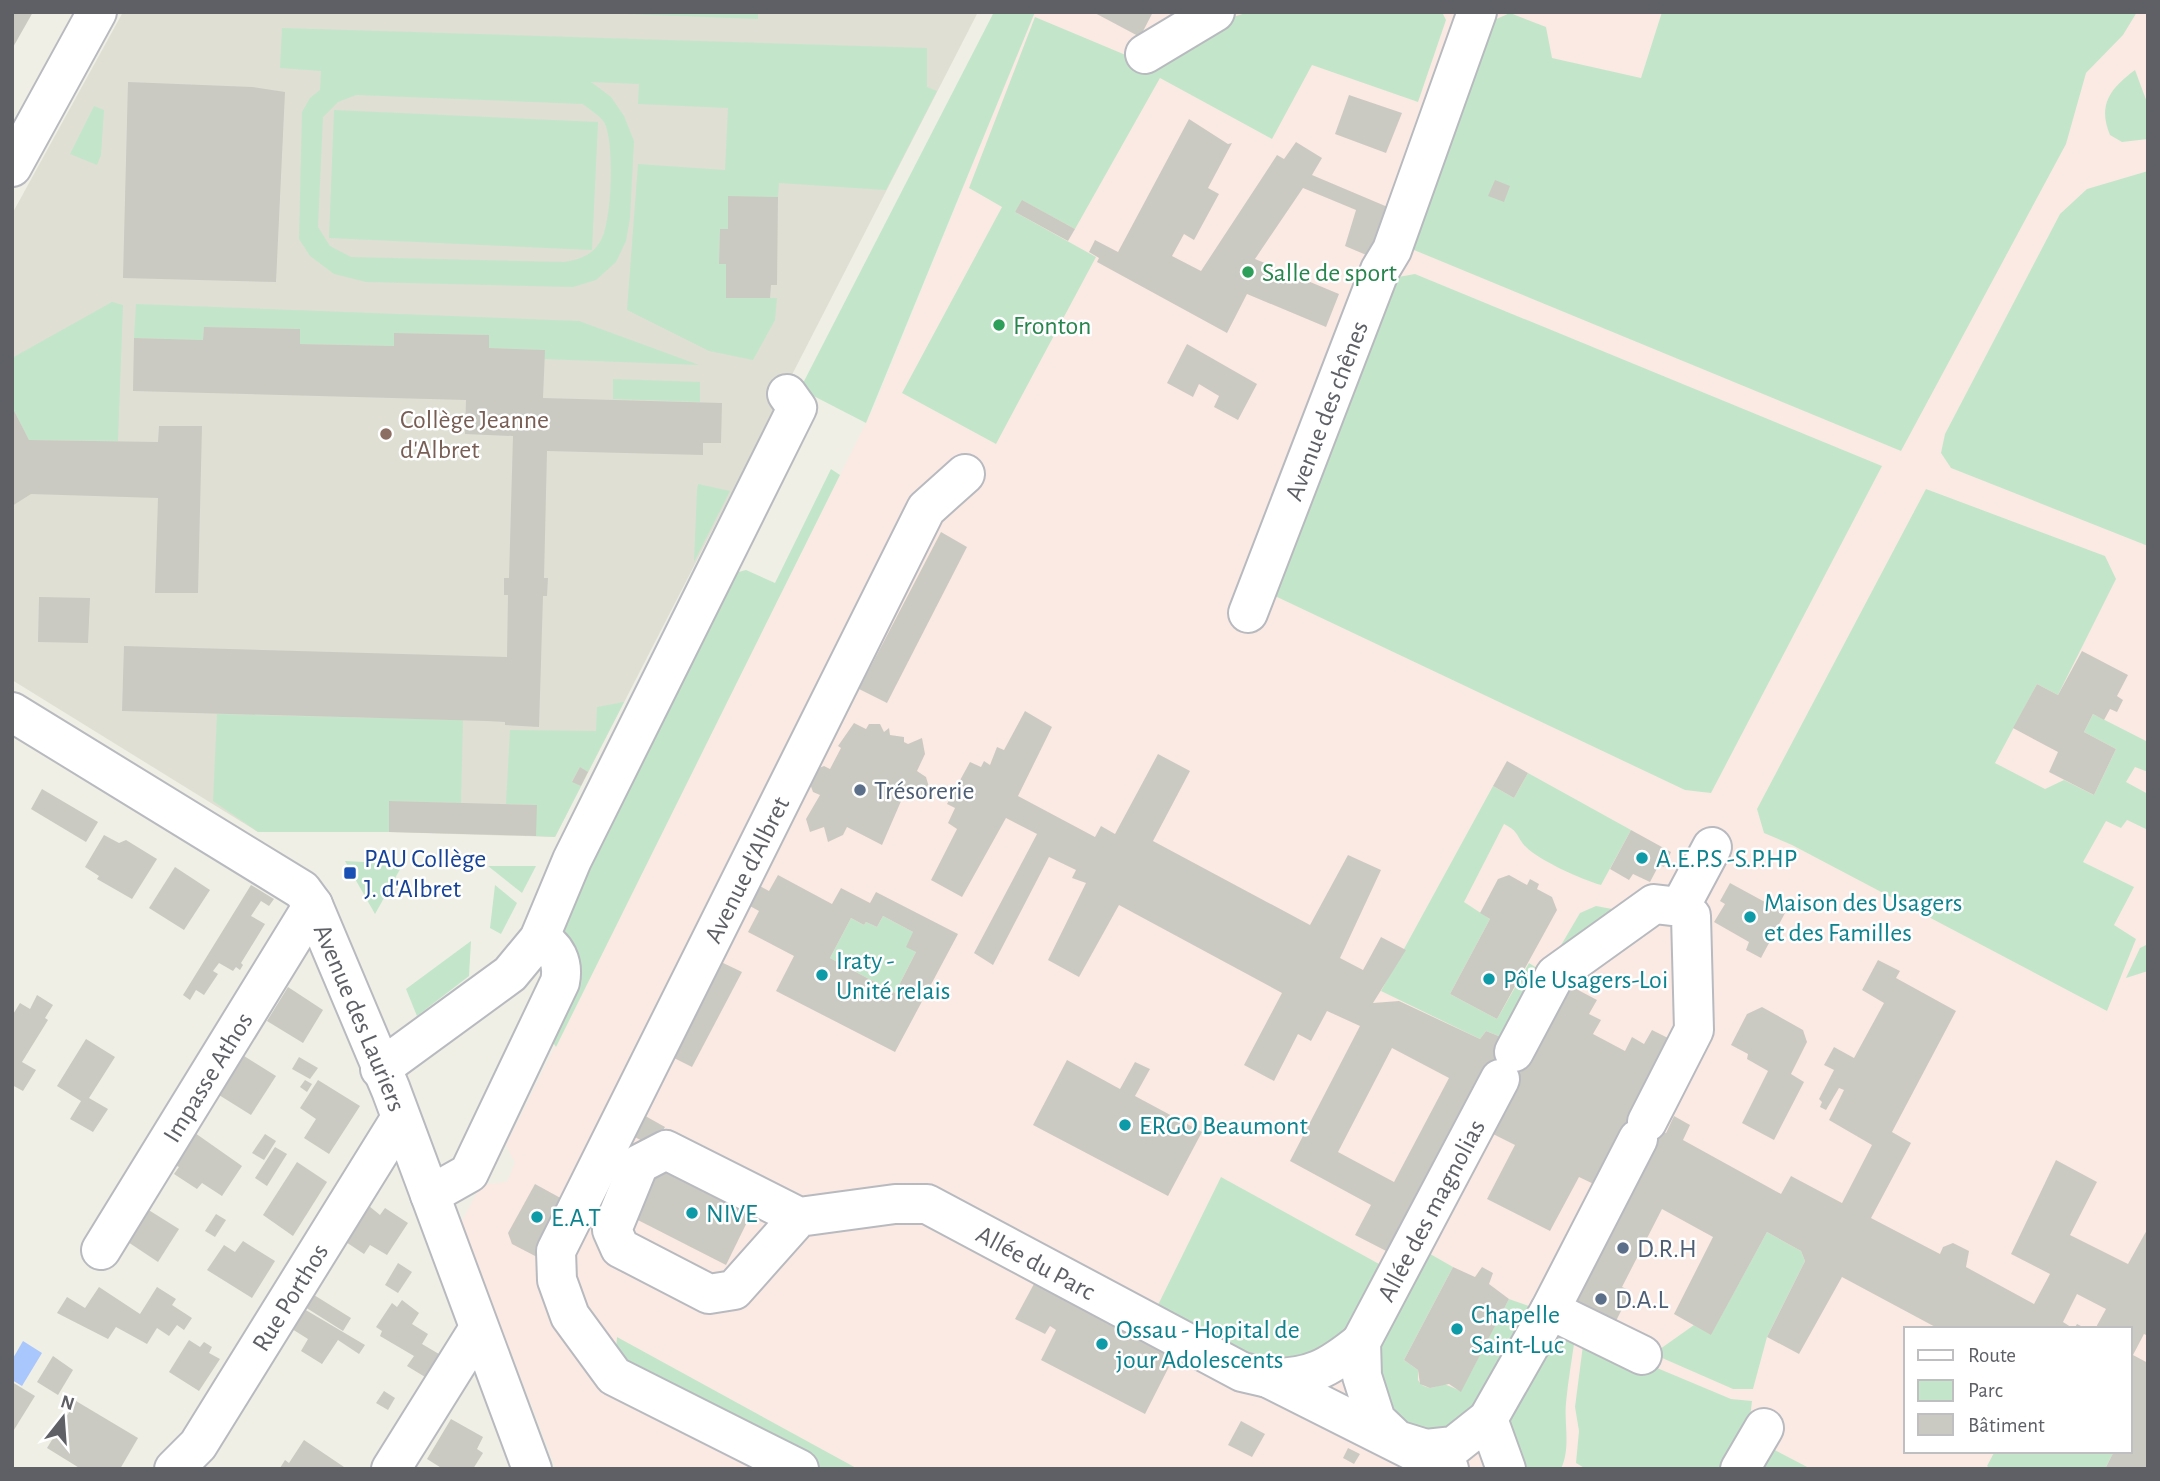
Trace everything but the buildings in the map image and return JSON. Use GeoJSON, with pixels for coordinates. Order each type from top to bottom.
{"type":"FeatureCollection","features":[{"type":"Feature","properties":{"kind":"street"},"geometry":{"type":"LineString","coordinates":[[12,167],[97,12]]}},
{"type":"Feature","properties":{"kind":"street"},"geometry":{"type":"LineString","coordinates":[[1146,54],[1215,12]]}},
{"type":"Feature","properties":{"kind":"street","name":"Avenue des chênes"},"geometry":{"type":"LineString","coordinates":[[1248,613],[1380,270],[1392,250],[1477,12]]}},
{"type":"Feature","properties":{"kind":"street"},"geometry":{"type":"LineString","coordinates":[[380,1069],[510,974],[539,939],[572,860],[797,408],[787,394]]}},
{"type":"Feature","properties":{"kind":"street","name":"Avenue d'Albret"},"geometry":{"type":"LineString","coordinates":[[799,1469],[790,1461],[614,1376],[570,1316],[557,1280],[556,1251],[926,509],[965,474]]}},
{"type":"Feature","properties":{"kind":"street","name":"Avenue des Lauriers"},"geometry":{"type":"LineString","coordinates":[[12,712],[302,890],[313,905],[430,1195],[532,1469]]}},
{"type":"Feature","properties":{"kind":"street"},"geometry":{"type":"LineString","coordinates":[[1361,1342],[1363,1376],[1389,1454],[1454,1446],[1488,1419],[1556,1298],[1694,1030],[1691,916],[1680,907],[1712,847]]}},
{"type":"Feature","properties":{"kind":"street","name":"Allée des magnolias"},"geometry":{"type":"LineString","coordinates":[[1361,1342],[1555,975],[1654,904],[1680,907]]}},
{"type":"Feature","properties":{"kind":"street","name":"Impasse Athos"},"geometry":{"type":"LineString","coordinates":[[102,1250],[313,905]]}},
{"type":"Feature","properties":{"kind":"street"},"geometry":{"type":"LineString","coordinates":[[430,1195],[469,1173],[560,982],[562,972],[555,952],[550,944],[539,939]]}},
{"type":"Feature","properties":{"kind":"street","name":"Rue Porthos"},"geometry":{"type":"LineString","coordinates":[[174,1469],[198,1445],[400,1119]]}},
{"type":"Feature","properties":{"kind":"street"},"geometry":{"type":"LineString","coordinates":[[666,1150],[799,1217],[734,1290],[709,1294],[620,1248],[612,1230],[639,1164],[666,1150]]}},
{"type":"Feature","properties":{"kind":"street","name":"Allée du Parc"},"geometry":{"type":"LineString","coordinates":[[799,1217],[895,1204],[927,1204],[1242,1372],[1268,1378],[1389,1454],[1449,1469]]}},
{"type":"Feature","properties":{"kind":"street"},"geometry":{"type":"LineString","coordinates":[[1556,1298],[1642,1355]]}},
{"type":"Feature","properties":{"kind":"street"},"geometry":{"type":"LineString","coordinates":[[391,1469],[479,1328]]}},
{"type":"Feature","properties":{"kind":"street"},"geometry":{"type":"LineString","coordinates":[[1268,1378],[1297,1378],[1333,1365],[1361,1342]]}},
{"type":"Feature","properties":{"kind":"street"},"geometry":{"type":"LineString","coordinates":[[1488,1419],[1506,1469]]}},
{"type":"Feature","properties":{"kind":"street"},"geometry":{"type":"LineString","coordinates":[[1740,1469],[1764,1428]]}},
{"type":"Feature","properties":{"kind":"shaded area","name":"Collège Jeanne d'Albret"},"geometry":{"type":"Polygon","coordinates":[[[123,12],[978,12],[555,837],[389,832],[258,832],[12,680],[12,214],[123,12]]]}},
{"type":"Feature","properties":{"kind":"shaded area"},"geometry":{"type":"Polygon","coordinates":[[[1035,12],[2148,12],[2148,1469],[556,1469],[461,1223],[481,1185],[507,1182],[515,1163],[506,1145],[873,409],[1035,12]]]}},
{"type":"Feature","properties":{"kind":"green space"},"geometry":{"type":"Polygon","coordinates":[[[575,12],[758,12],[758,19],[575,12]]]}},
{"type":"Feature","properties":{"kind":"green space"},"geometry":{"type":"Polygon","coordinates":[[[994,12],[1035,12],[866,423],[800,389],[994,12]]]}},
{"type":"Feature","properties":{"kind":"green space"},"geometry":{"type":"Polygon","coordinates":[[[1249,12],[1442,12],[1446,20],[1418,102],[1312,65],[1272,139],[1160,78],[1075,229],[1023,201],[1015,212],[1096,257],[996,444],[902,393],[1002,207],[969,188],[1035,17],[1140,61],[1153,63],[1233,17],[1249,12]]]}},
{"type":"Feature","properties":{"kind":"green space"},"geometry":{"type":"Polygon","coordinates":[[[1662,12],[2137,12],[2123,35],[2086,73],[2066,144],[1901,451],[1414,250],[1405,234],[1485,24],[1510,13],[1546,27],[1552,58],[1641,78],[1662,12]]]}},
{"type":"Feature","properties":{"kind":"green space"},"geometry":{"type":"Polygon","coordinates":[[[282,28],[927,48],[927,87],[937,91],[886,190],[779,183],[778,197],[728,197],[728,229],[720,230],[719,263],[726,264],[726,297],[777,298],[775,320],[753,360],[709,351],[627,310],[638,164],[725,170],[728,108],[638,104],[639,84],[591,82],[611,97],[624,116],[634,141],[630,218],[626,241],[616,262],[596,280],[573,287],[366,282],[334,274],[310,256],[299,239],[302,112],[310,98],[320,90],[321,71],[280,68],[282,28]],[[356,95],[338,102],[323,117],[318,227],[330,246],[351,257],[565,262],[581,258],[594,249],[605,230],[611,181],[610,146],[604,122],[583,104],[356,95]]]}},
{"type":"Feature","properties":{"kind":"green space"},"geometry":{"type":"Polygon","coordinates":[[[2135,70],[2148,105],[2148,139],[2122,142],[2110,135],[2106,124],[2106,106],[2113,90],[2135,70]]]}},
{"type":"Feature","properties":{"kind":"green space"},"geometry":{"type":"Polygon","coordinates":[[[94,106],[104,110],[101,155],[97,165],[70,154],[94,106]]]}},
{"type":"Feature","properties":{"kind":"green space"},"geometry":{"type":"Polygon","coordinates":[[[334,110],[598,122],[592,250],[329,238],[334,110]]]}},
{"type":"Feature","properties":{"kind":"green space"},"geometry":{"type":"Polygon","coordinates":[[[2148,171],[2148,546],[1951,468],[1941,453],[1945,434],[2060,214],[2087,189],[2148,171]]]}},
{"type":"Feature","properties":{"kind":"green space"},"geometry":{"type":"Polygon","coordinates":[[[1415,274],[1882,466],[1711,793],[1685,790],[1275,596],[1387,279],[1415,274]]]}},
{"type":"Feature","properties":{"kind":"green space"},"geometry":{"type":"Polygon","coordinates":[[[112,302],[123,305],[118,441],[29,440],[12,407],[12,358],[112,302]]]}},
{"type":"Feature","properties":{"kind":"green space"},"geometry":{"type":"Polygon","coordinates":[[[136,304],[579,321],[699,365],[544,359],[544,350],[489,348],[489,335],[395,333],[394,346],[300,344],[300,329],[204,327],[203,340],[134,338],[136,304]]]}},
{"type":"Feature","properties":{"kind":"green space"},"geometry":{"type":"Polygon","coordinates":[[[613,379],[700,382],[700,402],[613,399],[613,379]]]}},
{"type":"Feature","properties":{"kind":"green space"},"geometry":{"type":"Polygon","coordinates":[[[831,469],[840,475],[556,1047],[552,1041],[579,962],[561,931],[559,920],[735,573],[746,570],[775,583],[831,469]]]}},
{"type":"Feature","properties":{"kind":"green space"},"geometry":{"type":"Polygon","coordinates":[[[698,484],[730,491],[694,562],[697,490],[698,484]]]}},
{"type":"Feature","properties":{"kind":"green space"},"geometry":{"type":"Polygon","coordinates":[[[1926,489],[2105,556],[2116,579],[2058,695],[2037,684],[1995,763],[2045,789],[2064,780],[2094,795],[2116,749],[2084,732],[2093,714],[2148,742],[2148,772],[2135,767],[2126,782],[2148,794],[2148,830],[2127,820],[2121,828],[2106,821],[2083,862],[2134,887],[2114,925],[2136,939],[2107,1011],[1792,845],[1764,833],[1757,809],[1926,489]]]}},
{"type":"Feature","properties":{"kind":"green space"},"geometry":{"type":"Polygon","coordinates":[[[624,702],[588,772],[580,767],[572,781],[581,786],[555,837],[536,836],[536,805],[506,804],[510,730],[596,731],[597,707],[624,702]]]}},
{"type":"Feature","properties":{"kind":"green space"},"geometry":{"type":"Polygon","coordinates":[[[217,714],[463,720],[461,803],[390,801],[389,832],[258,832],[213,801],[217,714]]]}},
{"type":"Feature","properties":{"kind":"green space"},"geometry":{"type":"Polygon","coordinates":[[[1528,773],[1631,830],[1601,885],[1541,858],[1504,824],[1464,902],[1490,919],[1450,994],[1497,1019],[1529,963],[1548,975],[1506,1039],[1486,1031],[1480,1039],[1381,991],[1493,786],[1514,798],[1528,773]]]}},
{"type":"Feature","properties":{"kind":"green space"},"geometry":{"type":"Polygon","coordinates":[[[345,861],[403,864],[375,914],[345,861]]]}},
{"type":"Feature","properties":{"kind":"green space"},"geometry":{"type":"Polygon","coordinates":[[[488,866],[536,866],[522,893],[488,866]]]}},
{"type":"Feature","properties":{"kind":"green space"},"geometry":{"type":"Polygon","coordinates":[[[495,885],[517,903],[501,934],[490,928],[495,885]]]}},
{"type":"Feature","properties":{"kind":"green space"},"geometry":{"type":"Polygon","coordinates":[[[1596,906],[1623,911],[1557,952],[1580,913],[1596,906]]]}},
{"type":"Feature","properties":{"kind":"green space"},"geometry":{"type":"Polygon","coordinates":[[[883,916],[913,932],[916,952],[895,993],[830,958],[851,918],[864,925],[866,922],[877,927],[883,916]]]}},
{"type":"Feature","properties":{"kind":"green space"},"geometry":{"type":"Polygon","coordinates":[[[471,941],[469,976],[417,1016],[406,989],[471,941]]]}},
{"type":"Feature","properties":{"kind":"green space"},"geometry":{"type":"Polygon","coordinates":[[[2148,944],[2148,971],[2126,978],[2140,948],[2148,944]]]}},
{"type":"Feature","properties":{"kind":"green space"},"geometry":{"type":"Polygon","coordinates":[[[1221,1177],[1390,1270],[1339,1350],[1269,1369],[1156,1309],[1221,1177]]]}},
{"type":"Feature","properties":{"kind":"green space"},"geometry":{"type":"Polygon","coordinates":[[[1767,1232],[1801,1251],[1805,1261],[1767,1337],[1753,1389],[1733,1389],[1653,1354],[1694,1325],[1711,1334],[1767,1232]]]}},
{"type":"Feature","properties":{"kind":"green space"},"geometry":{"type":"Polygon","coordinates":[[[1425,1251],[1453,1267],[1404,1360],[1418,1370],[1418,1380],[1426,1387],[1432,1388],[1442,1383],[1461,1391],[1509,1299],[1537,1309],[1488,1409],[1449,1435],[1394,1427],[1374,1347],[1425,1251]]]}},
{"type":"Feature","properties":{"kind":"green space"},"geometry":{"type":"Polygon","coordinates":[[[1553,1331],[1575,1337],[1566,1403],[1564,1461],[1561,1469],[1516,1469],[1505,1418],[1553,1331]]]}},
{"type":"Feature","properties":{"kind":"green space"},"geometry":{"type":"Polygon","coordinates":[[[617,1337],[858,1469],[813,1469],[615,1363],[617,1337]]]}},
{"type":"Feature","properties":{"kind":"green space"},"geometry":{"type":"Polygon","coordinates":[[[1583,1345],[1638,1360],[1731,1399],[1752,1401],[1748,1435],[1728,1469],[1586,1469],[1576,1463],[1579,1431],[1575,1407],[1583,1345]]]}},
{"type":"Feature","properties":{"kind":"green space"},"geometry":{"type":"Polygon","coordinates":[[[1771,1448],[1811,1469],[1757,1469],[1771,1448]]]}},
{"type":"Feature","properties":{"kind":"green space"},"geometry":{"type":"Polygon","coordinates":[[[1994,1453],[2113,1453],[2105,1469],[1991,1469],[1987,1466],[1994,1453]]]}},
{"type":"Feature","properties":{"kind":"water"},"geometry":{"type":"Polygon","coordinates":[[[23,1341],[42,1353],[22,1386],[12,1380],[12,1360],[23,1341]]]}},
{"type":"Feature","properties":{"kind":"place","name":"Salle de sport"},"geometry":{"type":"Point","coordinates":[1248,272]}},
{"type":"Feature","properties":{"kind":"place","name":"Fronton"},"geometry":{"type":"Point","coordinates":[999,325]}},
{"type":"Feature","properties":{"kind":"place","name":"Collège Jeanne d'Albret"},"geometry":{"type":"Point","coordinates":[386,434]}},
{"type":"Feature","properties":{"kind":"place","name":"Trésorerie"},"geometry":{"type":"Point","coordinates":[860,790]}},
{"type":"Feature","properties":{"kind":"place","name":"A.E.P.S -S.P.HP"},"geometry":{"type":"Point","coordinates":[1642,858]}},
{"type":"Feature","properties":{"kind":"place","name":"PAU Collège J. d'Albret"},"geometry":{"type":"Point","coordinates":[350,873]}},
{"type":"Feature","properties":{"kind":"place","name":"Maison des Usagers et des Familles"},"geometry":{"type":"Point","coordinates":[1750,917]}},
{"type":"Feature","properties":{"kind":"place","name":"Iraty - Unité relais"},"geometry":{"type":"Point","coordinates":[822,975]}},
{"type":"Feature","properties":{"kind":"place","name":"Pôle Usagers-Loi"},"geometry":{"type":"Point","coordinates":[1489,979]}},
{"type":"Feature","properties":{"kind":"place","name":"ERGO Beaumont"},"geometry":{"type":"Point","coordinates":[1125,1125]}},
{"type":"Feature","properties":{"kind":"place","name":"NIVE"},"geometry":{"type":"Point","coordinates":[692,1213]}},
{"type":"Feature","properties":{"kind":"place","name":"E.A.T"},"geometry":{"type":"Point","coordinates":[537,1217]}},
{"type":"Feature","properties":{"kind":"place","name":"D.R.H"},"geometry":{"type":"Point","coordinates":[1623,1248]}},
{"type":"Feature","properties":{"kind":"place","name":"D.A.L"},"geometry":{"type":"Point","coordinates":[1601,1299]}},
{"type":"Feature","properties":{"kind":"place","name":"Chapelle Saint-Luc"},"geometry":{"type":"Point","coordinates":[1457,1329]}},
{"type":"Feature","properties":{"kind":"place","name":"Ossau - Hopital de jour Adolescents"},"geometry":{"type":"Point","coordinates":[1102,1344]}}]}
